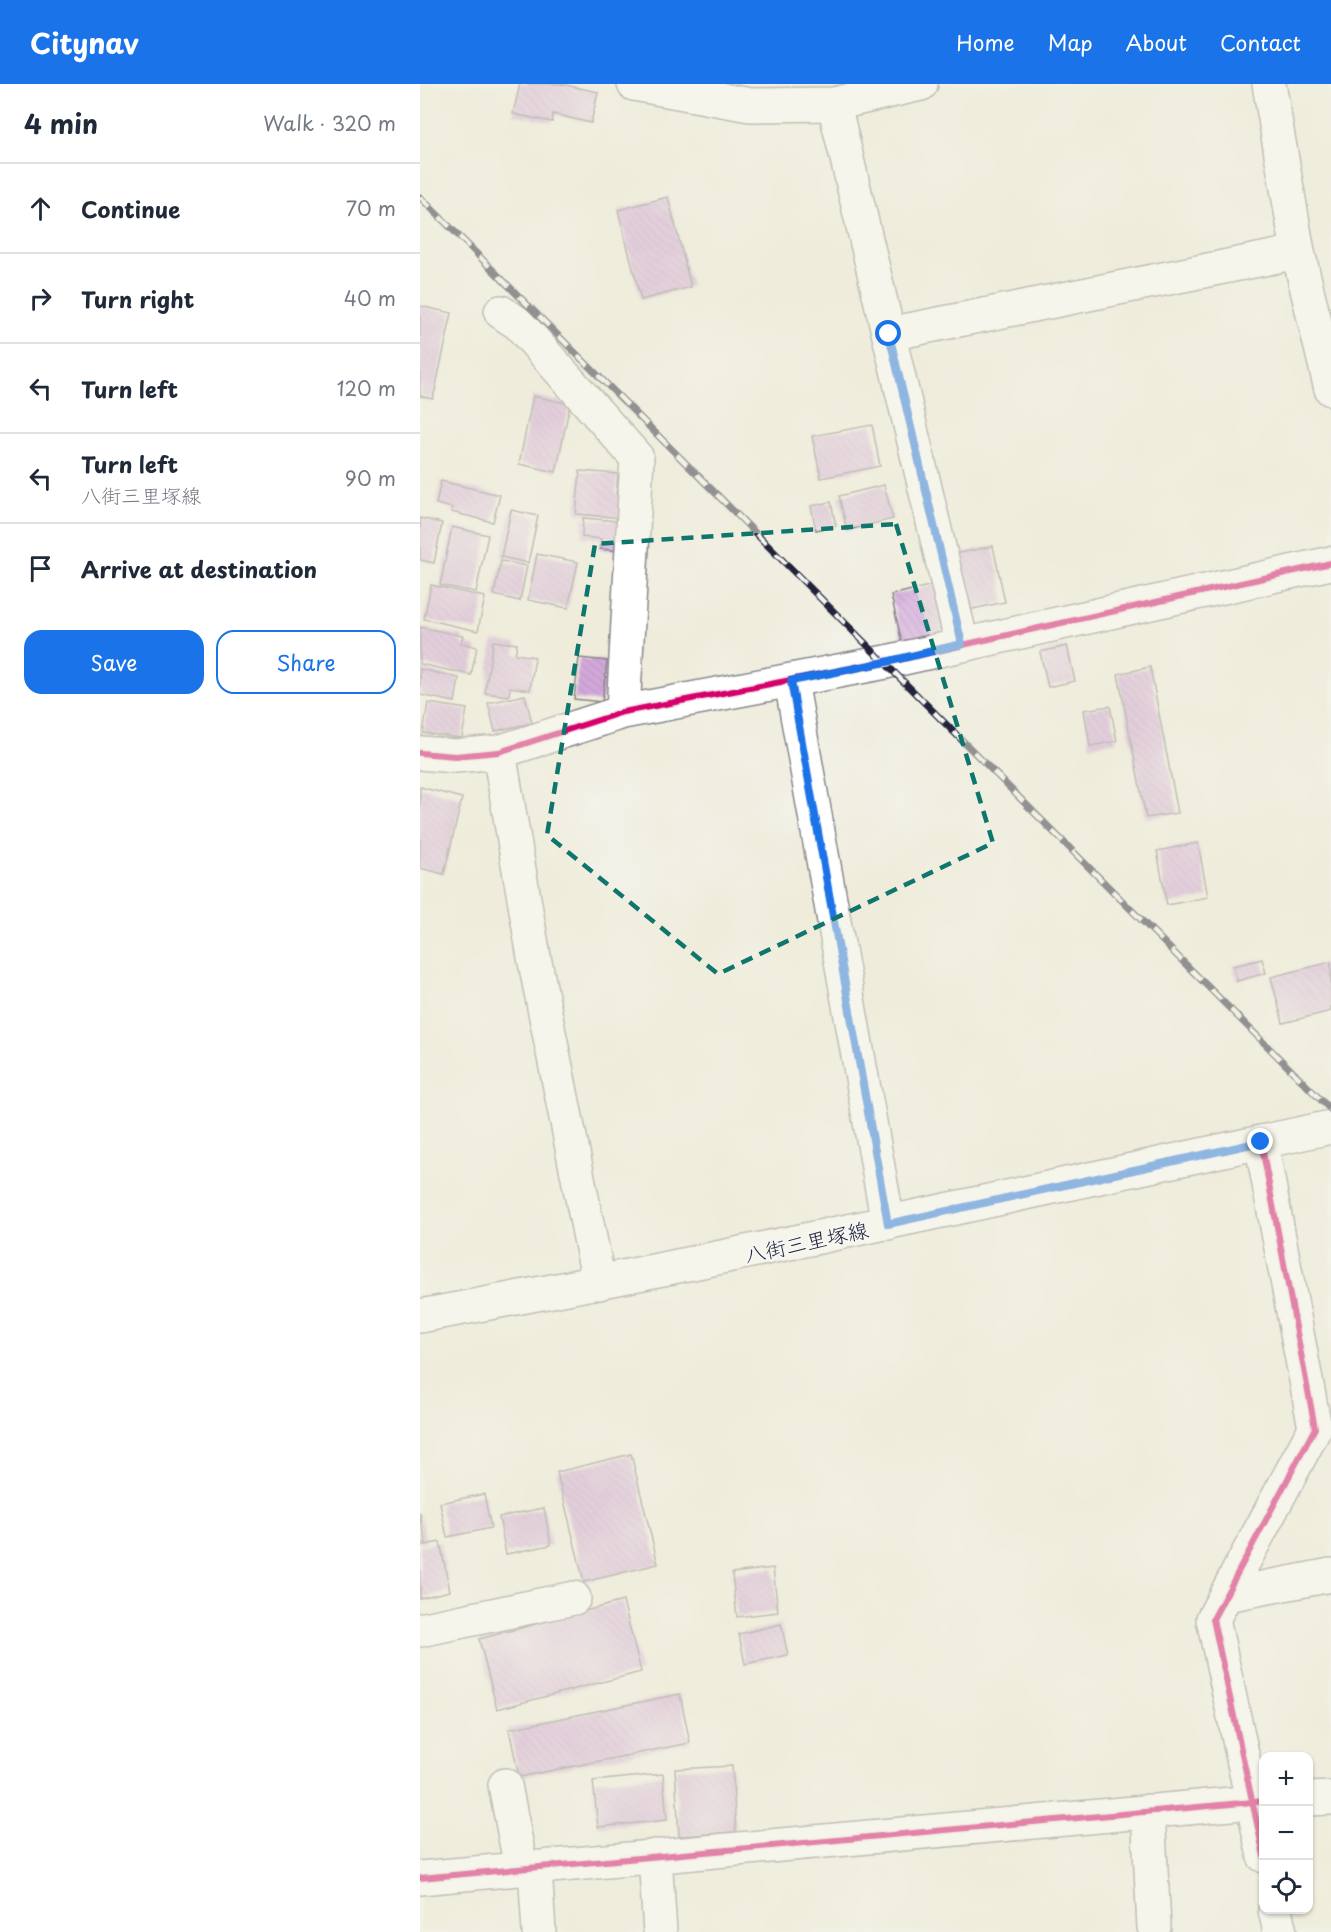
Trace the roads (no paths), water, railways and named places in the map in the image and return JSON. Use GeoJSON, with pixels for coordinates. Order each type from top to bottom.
{"type":"FeatureCollection","features":[{"type":"Feature","properties":{"kind":"street"},"geometry":{"type":"LineString","coordinates":[[634,84],[750,105],[834,104],[921,84]]}},
{"type":"Feature","properties":{"kind":"street"},"geometry":{"type":"LineString","coordinates":[[1269,84],[1298,252],[1331,388]]}},
{"type":"Feature","properties":{"kind":"street"},"geometry":{"type":"LineString","coordinates":[[834,104],[962,644]]}},
{"type":"Feature","properties":{"kind":"street"},"geometry":{"type":"LineString","coordinates":[[889,334],[1298,252]]}},
{"type":"Feature","properties":{"kind":"street"},"geometry":{"type":"LineString","coordinates":[[501,312],[519,324],[637,458],[623,712]]}},
{"type":"Feature","properties":{"kind":"street"},"geometry":{"type":"LineString","coordinates":[[420,753],[455,756],[499,752],[623,712],[886,662],[1331,563]]}},
{"type":"Feature","properties":{"kind":"street"},"geometry":{"type":"LineString","coordinates":[[791,681],[888,1224]]}},
{"type":"Feature","properties":{"kind":"street"},"geometry":{"type":"LineString","coordinates":[[499,752],[534,957],[599,1283]]}},
{"type":"Feature","properties":{"kind":"street","name":"八街三里塚線"},"geometry":{"type":"LineString","coordinates":[[420,1316],[599,1283],[888,1224],[1331,1127]]}},
{"type":"Feature","properties":{"kind":"street"},"geometry":{"type":"LineString","coordinates":[[420,1878],[1258,1801],[1213,1620],[1323,1423],[1261,1142]]}},
{"type":"Feature","properties":{"kind":"street"},"geometry":{"type":"LineString","coordinates":[[1226,1595],[1331,1575]]}},
{"type":"Feature","properties":{"kind":"street"},"geometry":{"type":"LineString","coordinates":[[420,1630],[574,1598]]}},
{"type":"Feature","properties":{"kind":"street"},"geometry":{"type":"LineString","coordinates":[[505,1785],[528,1868],[540,1932]]}},
{"type":"Feature","properties":{"kind":"street"},"geometry":{"type":"LineString","coordinates":[[1313,1799],[1331,1798]]}},
{"type":"Feature","properties":{"kind":"street"},"geometry":{"type":"LineString","coordinates":[[1148,1811],[1154,1927]]}},
{"type":"Feature","properties":{"kind":"street"},"geometry":{"type":"LineString","coordinates":[[656,1856],[660,1932]]}},
{"type":"Feature","properties":{"kind":"street"},"geometry":{"type":"LineString","coordinates":[[1276,1914],[1280,1932]]}},
{"type":"Feature","properties":{"kind":"railway"},"geometry":{"type":"LineString","coordinates":[[420,197],[1331,1110]]}}]}
